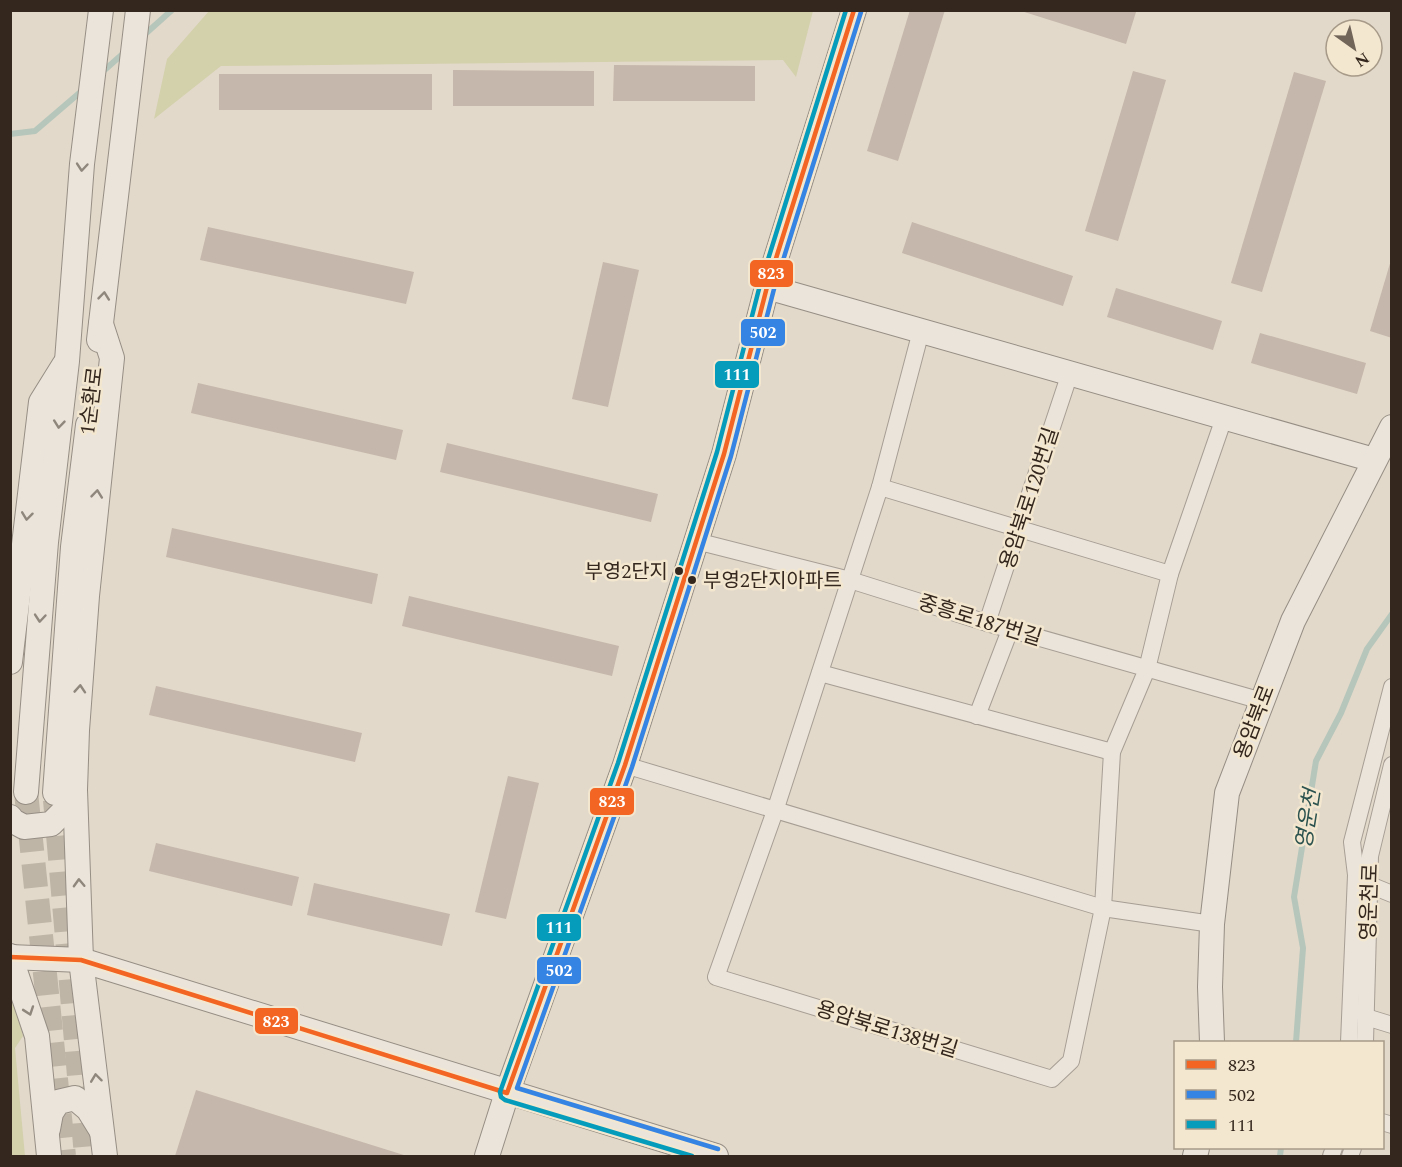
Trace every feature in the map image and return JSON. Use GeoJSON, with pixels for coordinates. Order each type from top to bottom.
{"type":"FeatureCollection","features":[{"type":"Feature","properties":{"kind":"street"},"geometry":{"type":"LineString","coordinates":[[10,817],[24,827],[51,824],[66,809],[65,792],[77,730],[87,596],[112,358],[101,324],[138,10]]}},
{"type":"Feature","properties":{"kind":"street"},"geometry":{"type":"LineString","coordinates":[[487,1156],[507,1093],[625,765],[724,454],[767,287],[854,10]]}},
{"type":"Feature","properties":{"kind":"street","name":"1순환로"},"geometry":{"type":"LineString","coordinates":[[26,792],[46,542],[67,361],[82,164],[101,14]]}},
{"type":"Feature","properties":{"kind":"street"},"geometry":{"type":"LineString","coordinates":[[767,287],[1374,460]]}},
{"type":"Feature","properties":{"kind":"street"},"geometry":{"type":"LineString","coordinates":[[850,580],[880,487],[921,331]]}},
{"type":"Feature","properties":{"kind":"street"},"geometry":{"type":"LineString","coordinates":[[10,662],[40,402],[67,361]]}},
{"type":"Feature","properties":{"kind":"street","name":"용암북로120번길"},"geometry":{"type":"LineString","coordinates":[[987,623],[1070,373]]}},
{"type":"Feature","properties":{"kind":"street","name":"용암북로138번길"},"geometry":{"type":"LineString","coordinates":[[850,580],[775,811],[716,977],[1052,1079],[1071,1061],[1103,908],[1112,752],[1147,669],[1170,574],[1224,418]]}},
{"type":"Feature","properties":{"kind":"street","name":"용암북로"},"geometry":{"type":"LineString","coordinates":[[1212,1041],[1210,987],[1212,924],[1227,793],[1293,621],[1392,427]]}},
{"type":"Feature","properties":{"kind":"street"},"geometry":{"type":"LineString","coordinates":[[880,487],[1170,574]]}},
{"type":"Feature","properties":{"kind":"street","name":"중흥로187번길"},"geometry":{"type":"LineString","coordinates":[[696,541],[850,580],[1010,630],[1262,701]]}},
{"type":"Feature","properties":{"kind":"street"},"geometry":{"type":"LineString","coordinates":[[978,716],[1010,630]]}},
{"type":"Feature","properties":{"kind":"street"},"geometry":{"type":"LineString","coordinates":[[820,673],[1112,752]]}},
{"type":"Feature","properties":{"kind":"street"},"geometry":{"type":"LineString","coordinates":[[1349,1041],[1356,875],[1353,842],[1392,687]]}},
{"type":"Feature","properties":{"kind":"street"},"geometry":{"type":"LineString","coordinates":[[625,765],[1103,908],[1212,924]]}},
{"type":"Feature","properties":{"kind":"street","name":"영운천로"},"geometry":{"type":"LineString","coordinates":[[1365,1041],[1370,856],[1392,765]]}},
{"type":"Feature","properties":{"kind":"street"},"geometry":{"type":"LineString","coordinates":[[65,792],[81,960],[105,1156]]}},
{"type":"Feature","properties":{"kind":"street"},"geometry":{"type":"LineString","coordinates":[[1370,885],[1392,894]]}},
{"type":"Feature","properties":{"kind":"street"},"geometry":{"type":"LineString","coordinates":[[48,1148],[37,1036],[11,957],[81,960],[716,1156]]}},
{"type":"Feature","properties":{"kind":"street"},"geometry":{"type":"LineString","coordinates":[[1366,1017],[1392,1025]]}},
{"type":"Feature","properties":{"kind":"street"},"geometry":{"type":"LineString","coordinates":[[48,1148],[51,1113],[58,1102],[75,1098],[87,1109],[103,1131]]}},
{"type":"Feature","properties":{"kind":"shaded area"},"geometry":{"type":"Polygon","coordinates":[[[209,11],[813,11],[796,77],[783,60],[221,66],[154,119],[167,59],[209,11]]]}},
{"type":"Feature","properties":{"kind":"shaded area"},"geometry":{"type":"Polygon","coordinates":[[[10,997],[15,1004],[23,1036],[15,1048],[25,1156],[11,1156],[10,997]]]}},
{"type":"Feature","properties":{"kind":"building"},"geometry":{"type":"Polygon","coordinates":[[[910,10],[945,10],[898,161],[867,151],[910,10]]]}},
{"type":"Feature","properties":{"kind":"building"},"geometry":{"type":"Polygon","coordinates":[[[1018,10],[1129,10],[1136,12],[1126,44],[1018,10]]]}},
{"type":"Feature","properties":{"kind":"building"},"geometry":{"type":"Polygon","coordinates":[[[614,65],[755,66],[755,101],[613,101],[614,65]]]}},
{"type":"Feature","properties":{"kind":"building"},"geometry":{"type":"Polygon","coordinates":[[[453,70],[594,71],[594,106],[453,106],[453,70]]]}},
{"type":"Feature","properties":{"kind":"building"},"geometry":{"type":"Polygon","coordinates":[[[1133,71],[1166,80],[1118,241],[1085,231],[1133,71]]]}},
{"type":"Feature","properties":{"kind":"building"},"geometry":{"type":"Polygon","coordinates":[[[1294,72],[1326,81],[1262,292],[1231,283],[1294,72]]]}},
{"type":"Feature","properties":{"kind":"building"},"geometry":{"type":"Polygon","coordinates":[[[219,74],[432,74],[432,110],[219,110],[219,74]]]}},
{"type":"Feature","properties":{"kind":"building"},"geometry":{"type":"Polygon","coordinates":[[[912,222],[1073,276],[1063,306],[902,253],[912,222]]]}},
{"type":"Feature","properties":{"kind":"building"},"geometry":{"type":"Polygon","coordinates":[[[208,227],[414,272],[406,304],[200,260],[208,227]]]}},
{"type":"Feature","properties":{"kind":"building"},"geometry":{"type":"Polygon","coordinates":[[[1392,260],[1392,338],[1370,331],[1392,260]]]}},
{"type":"Feature","properties":{"kind":"building"},"geometry":{"type":"Polygon","coordinates":[[[603,262],[639,270],[608,407],[572,399],[603,262]]]}},
{"type":"Feature","properties":{"kind":"building"},"geometry":{"type":"Polygon","coordinates":[[[1116,288],[1222,321],[1213,350],[1107,317],[1116,288]]]}},
{"type":"Feature","properties":{"kind":"building"},"geometry":{"type":"Polygon","coordinates":[[[1260,333],[1366,363],[1357,394],[1251,363],[1260,333]]]}},
{"type":"Feature","properties":{"kind":"building"},"geometry":{"type":"Polygon","coordinates":[[[198,383],[403,430],[396,460],[191,413],[198,383]]]}},
{"type":"Feature","properties":{"kind":"building"},"geometry":{"type":"Polygon","coordinates":[[[447,443],[658,494],[651,522],[440,472],[447,443]]]}},
{"type":"Feature","properties":{"kind":"building"},"geometry":{"type":"Polygon","coordinates":[[[172,528],[378,574],[372,604],[166,557],[172,528]]]}},
{"type":"Feature","properties":{"kind":"building"},"geometry":{"type":"Polygon","coordinates":[[[409,596],[619,646],[612,676],[402,626],[409,596]]]}},
{"type":"Feature","properties":{"kind":"building"},"geometry":{"type":"Polygon","coordinates":[[[156,686],[362,733],[355,762],[149,715],[156,686]]]}},
{"type":"Feature","properties":{"kind":"building"},"geometry":{"type":"Polygon","coordinates":[[[508,776],[539,783],[506,919],[475,912],[508,776]]]}},
{"type":"Feature","properties":{"kind":"building"},"geometry":{"type":"Polygon","coordinates":[[[156,843],[299,877],[292,906],[149,871],[156,843]]]}},
{"type":"Feature","properties":{"kind":"building"},"geometry":{"type":"Polygon","coordinates":[[[314,883],[450,914],[442,946],[307,915],[314,883]]]}},
{"type":"Feature","properties":{"kind":"building"},"geometry":{"type":"Polygon","coordinates":[[[196,1090],[407,1156],[175,1156],[196,1090]]]}},
{"type":"Feature","properties":{"kind":"waterway"},"geometry":{"type":"LineString","coordinates":[[143,36],[172,10]]}},
{"type":"Feature","properties":{"kind":"waterway"},"geometry":{"type":"LineString","coordinates":[[100,74],[126,51]]}},
{"type":"Feature","properties":{"kind":"waterway"},"geometry":{"type":"LineString","coordinates":[[10,134],[35,131],[84,89]]}},
{"type":"Feature","properties":{"kind":"waterway","name":"영운천"},"geometry":{"type":"LineString","coordinates":[[1296,1041],[1303,948],[1294,897],[1316,761],[1341,713],[1367,649],[1392,614]]}},
{"type":"Feature","properties":{"kind":"waterway","name":"영운천"},"geometry":{"type":"LineString","coordinates":[[1280,1156],[1281,1149]]}},
{"type":"Feature","properties":{"kind":"tunnel"},"geometry":{"type":"LineString","coordinates":[[26,792],[64,1156]]}},
{"type":"Feature","properties":{"kind":"tunnel"},"geometry":{"type":"LineString","coordinates":[[55,800],[86,1156]]}},
{"type":"Feature","properties":{"kind":"transit line","name":"111"},"geometry":{"type":"LineString","coordinates":[[692,1156],[505,1100],[501,1097],[500,1092],[618,763],[717,452],[760,285],[846,10]]}},
{"type":"Feature","properties":{"kind":"transit line","name":"823"},"geometry":{"type":"LineString","coordinates":[[10,957],[81,960],[507,1093],[625,765],[724,454],[767,287],[854,10]]}},
{"type":"Feature","properties":{"kind":"transit line","name":"502"},"geometry":{"type":"LineString","coordinates":[[718,1149],[517,1088],[632,767],[731,456],[774,289],[861,12]]}},
{"type":"Feature","properties":{"kind":"place","name":"부영2단지"},"geometry":{"type":"Point","coordinates":[679,571]}},
{"type":"Feature","properties":{"kind":"place","name":"부영2단지아파트"},"geometry":{"type":"Point","coordinates":[692,580]}}]}
